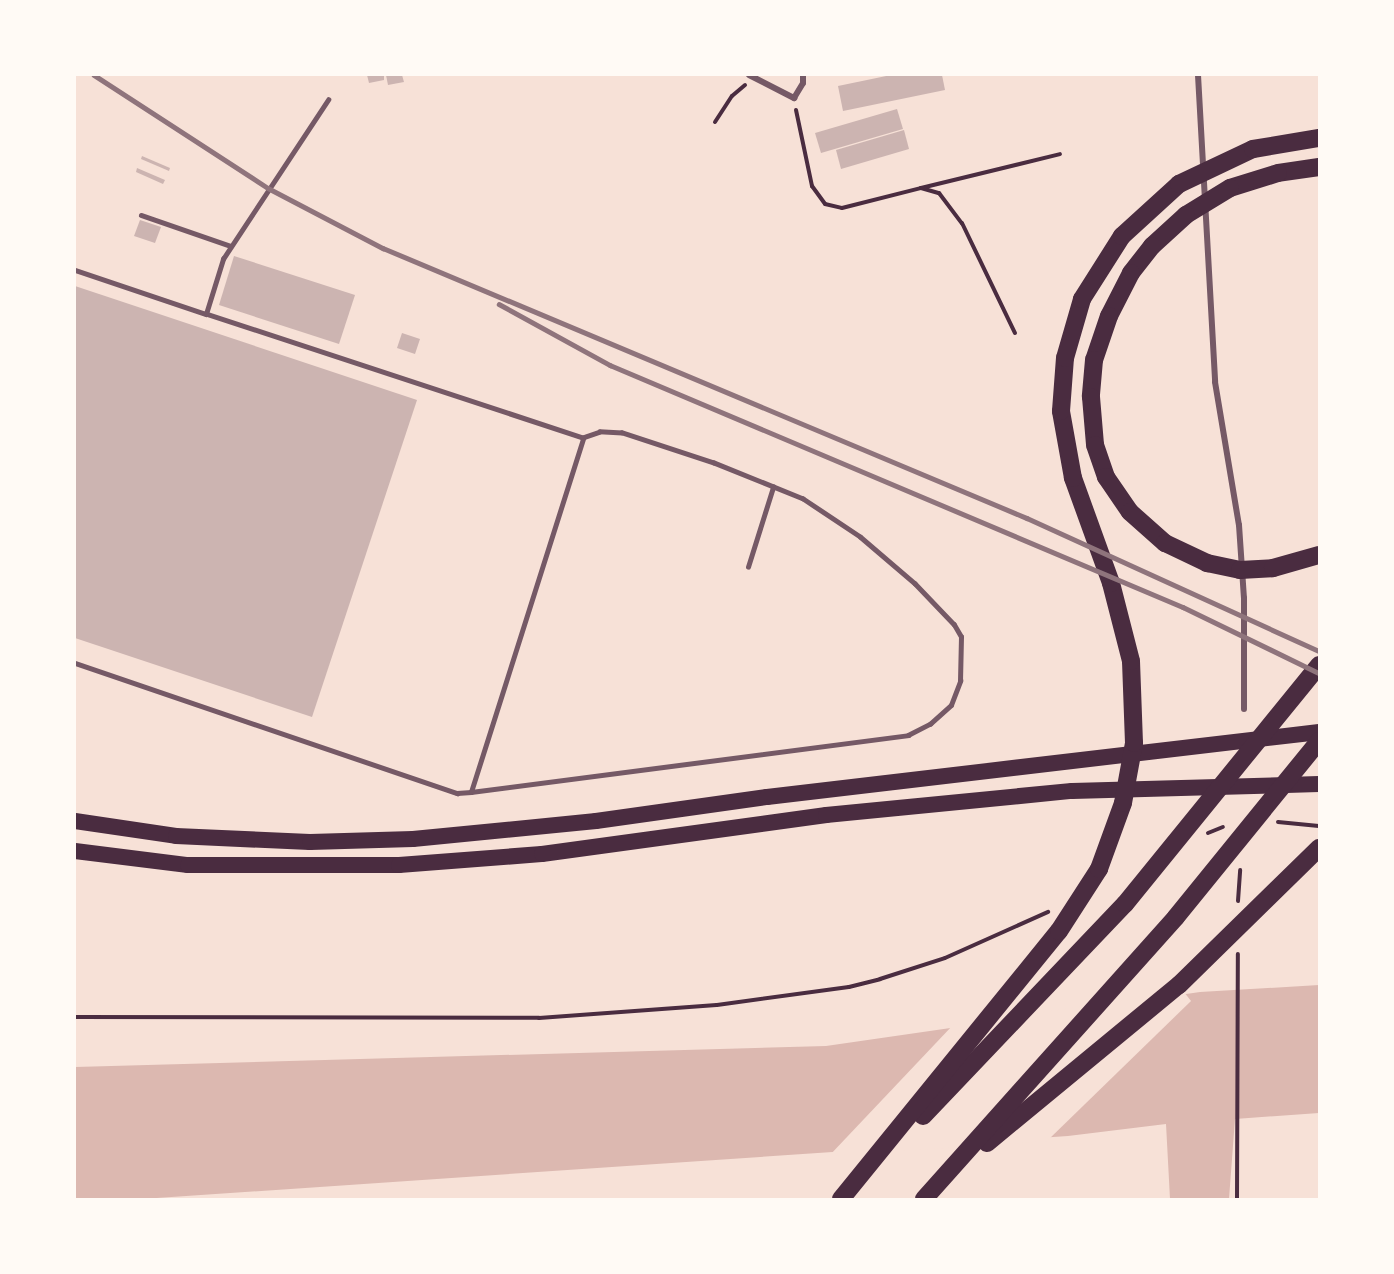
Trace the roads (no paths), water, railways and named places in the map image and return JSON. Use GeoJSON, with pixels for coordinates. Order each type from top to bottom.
{"type":"FeatureCollection","features":[{"type":"Feature","properties":{"kind":"highway"},"geometry":{"type":"LineString","coordinates":[[842,1199],[1059,931],[1099,869],[1123,803],[1134,743],[1131,661],[1111,584],[1073,478],[1062,417],[1065,358],[1082,299],[1122,236],[1179,184],[1253,149],[1319,138]]}},
{"type":"Feature","properties":{"kind":"highway"},"geometry":{"type":"LineString","coordinates":[[1319,166],[1278,173],[1230,188],[1186,216],[1152,246],[1131,273],[1109,316],[1094,360],[1090,397],[1095,445],[1106,477],[1130,512],[1165,543],[1207,563],[1240,570],[1273,568],[1319,555]]}},
{"type":"Feature","properties":{"kind":"highway"},"geometry":{"type":"LineString","coordinates":[[842,1199],[1125,904],[1319,665]]}},
{"type":"Feature","properties":{"kind":"highway"},"geometry":{"type":"LineString","coordinates":[[75,821],[198,837],[310,842],[413,839],[596,821],[767,797],[1319,732]]}},
{"type":"Feature","properties":{"kind":"highway"},"geometry":{"type":"LineString","coordinates":[[924,1199],[1176,917],[1319,741]]}},
{"type":"Feature","properties":{"kind":"highway"},"geometry":{"type":"LineString","coordinates":[[75,851],[188,865],[399,865],[542,854],[826,815],[1072,791],[1319,784]]}},
{"type":"Feature","properties":{"kind":"highway"},"geometry":{"type":"LineString","coordinates":[[942,1180],[1179,985],[1319,848]]}},
{"type":"Feature","properties":{"kind":"street"},"geometry":{"type":"LineString","coordinates":[[751,77],[794,98],[803,83],[803,75]]}},
{"type":"Feature","properties":{"kind":"street"},"geometry":{"type":"LineString","coordinates":[[1198,75],[1215,382],[1239,525],[1244,598],[1244,709]]}},
{"type":"Feature","properties":{"kind":"lane"},"geometry":{"type":"LineString","coordinates":[[206,314],[231,246],[328,100]]}},
{"type":"Feature","properties":{"kind":"lane"},"geometry":{"type":"LineString","coordinates":[[141,215],[231,246]]}},
{"type":"Feature","properties":{"kind":"lane"},"geometry":{"type":"LineString","coordinates":[[75,270],[583,438],[600,432],[622,433],[803,499],[860,537],[954,625],[961,638],[963,658],[960,681],[951,705],[930,724],[908,735],[457,794],[75,663]]}},
{"type":"Feature","properties":{"kind":"lane"},"geometry":{"type":"LineString","coordinates":[[471,792],[583,438]]}},
{"type":"Feature","properties":{"kind":"lane"},"geometry":{"type":"LineString","coordinates":[[748,567],[773,487]]}},
{"type":"Feature","properties":{"kind":"railway"},"geometry":{"type":"LineString","coordinates":[[94,75],[268,188],[383,248],[1027,518],[1319,651]]}},
{"type":"Feature","properties":{"kind":"railway"},"geometry":{"type":"LineString","coordinates":[[499,304],[610,365],[1183,607],[1319,673]]}}]}
